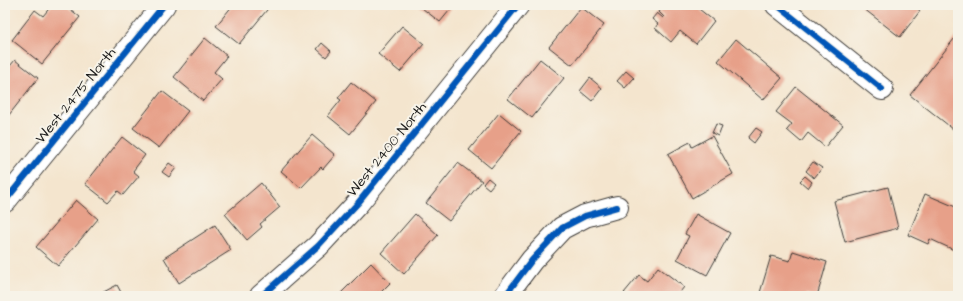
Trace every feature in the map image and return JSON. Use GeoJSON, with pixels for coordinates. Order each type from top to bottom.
{"type":"FeatureCollection","features":[{"type":"Feature","properties":{"kind":"street","name":"West 2475 North"},"geometry":{"type":"LineString","coordinates":[[5,201],[164,5]]}},
{"type":"Feature","properties":{"kind":"street","name":"West 2400 North"},"geometry":{"type":"LineString","coordinates":[[261,296],[318,246],[358,203],[518,5]]}},
{"type":"Feature","properties":{"kind":"street"},"geometry":{"type":"LineString","coordinates":[[777,5],[882,89]]}},
{"type":"Feature","properties":{"kind":"street"},"geometry":{"type":"LineString","coordinates":[[505,296],[532,260],[562,228],[585,216],[616,207]]}},
{"type":"Feature","properties":{"kind":"building"},"geometry":{"type":"Polygon","coordinates":[[[52,5],[65,5],[80,17],[42,64],[12,40],[35,10],[43,16],[52,5]]]}},
{"type":"Feature","properties":{"kind":"building"},"geometry":{"type":"Polygon","coordinates":[[[233,5],[271,5],[239,44],[216,26],[233,5]]]}},
{"type":"Feature","properties":{"kind":"building"},"geometry":{"type":"Polygon","coordinates":[[[418,5],[454,5],[440,22],[418,5]]]}},
{"type":"Feature","properties":{"kind":"building"},"geometry":{"type":"Polygon","coordinates":[[[664,5],[694,5],[714,21],[696,44],[680,31],[671,42],[655,28],[658,24],[652,19],[657,13],[663,18],[664,17],[659,12],[664,5]]]}},
{"type":"Feature","properties":{"kind":"building"},"geometry":{"type":"Polygon","coordinates":[[[859,5],[913,5],[920,11],[900,37],[859,5]]]}},
{"type":"Feature","properties":{"kind":"building"},"geometry":{"type":"Polygon","coordinates":[[[581,7],[604,25],[572,65],[549,47],[581,7]]]}},
{"type":"Feature","properties":{"kind":"building"},"geometry":{"type":"Polygon","coordinates":[[[402,26],[424,44],[400,72],[378,54],[402,26]]]}},
{"type":"Feature","properties":{"kind":"building"},"geometry":{"type":"Polygon","coordinates":[[[958,34],[958,133],[910,95],[958,34]]]}},
{"type":"Feature","properties":{"kind":"building"},"geometry":{"type":"Polygon","coordinates":[[[205,38],[227,56],[214,72],[222,79],[203,101],[174,77],[205,38]]]}},
{"type":"Feature","properties":{"kind":"building"},"geometry":{"type":"Polygon","coordinates":[[[736,39],[782,78],[763,100],[718,61],[736,39]]]}},
{"type":"Feature","properties":{"kind":"building"},"geometry":{"type":"Polygon","coordinates":[[[322,43],[331,51],[326,57],[317,49],[322,43]]]}},
{"type":"Feature","properties":{"kind":"building"},"geometry":{"type":"Polygon","coordinates":[[[540,59],[564,78],[532,118],[508,99],[540,59]]]}},
{"type":"Feature","properties":{"kind":"building"},"geometry":{"type":"Polygon","coordinates":[[[15,60],[38,78],[5,120],[5,72],[15,60]]]}},
{"type":"Feature","properties":{"kind":"building"},"geometry":{"type":"Polygon","coordinates":[[[626,71],[634,78],[625,88],[617,81],[626,71]]]}},
{"type":"Feature","properties":{"kind":"building"},"geometry":{"type":"Polygon","coordinates":[[[590,78],[602,88],[592,101],[580,91],[590,78]]]}},
{"type":"Feature","properties":{"kind":"building"},"geometry":{"type":"Polygon","coordinates":[[[351,82],[376,102],[350,134],[328,116],[341,100],[338,98],[351,82]]]}},
{"type":"Feature","properties":{"kind":"building"},"geometry":{"type":"Polygon","coordinates":[[[796,87],[843,125],[825,147],[808,133],[801,142],[787,130],[792,124],[776,112],[796,87]]]}},
{"type":"Feature","properties":{"kind":"building"},"geometry":{"type":"Polygon","coordinates":[[[162,91],[188,111],[159,148],[133,128],[162,91]]]}},
{"type":"Feature","properties":{"kind":"building"},"geometry":{"type":"Polygon","coordinates":[[[499,113],[521,131],[491,168],[469,150],[499,113]]]}},
{"type":"Feature","properties":{"kind":"building"},"geometry":{"type":"Polygon","coordinates":[[[716,124],[722,126],[718,136],[712,133],[716,124]]]}},
{"type":"Feature","properties":{"kind":"building"},"geometry":{"type":"Polygon","coordinates":[[[756,128],[762,132],[754,143],[748,138],[756,128]]]}},
{"type":"Feature","properties":{"kind":"building"},"geometry":{"type":"Polygon","coordinates":[[[312,135],[335,155],[323,169],[321,167],[301,188],[281,171],[312,135]]]}},
{"type":"Feature","properties":{"kind":"building"},"geometry":{"type":"Polygon","coordinates":[[[712,136],[733,174],[692,198],[668,154],[690,142],[692,147],[712,136]]]}},
{"type":"Feature","properties":{"kind":"building"},"geometry":{"type":"Polygon","coordinates":[[[122,137],[145,155],[133,171],[139,176],[123,195],[118,191],[108,202],[85,184],[122,137]]]}},
{"type":"Feature","properties":{"kind":"building"},"geometry":{"type":"Polygon","coordinates":[[[813,162],[822,168],[814,178],[806,171],[813,162]]]}},
{"type":"Feature","properties":{"kind":"building"},"geometry":{"type":"Polygon","coordinates":[[[169,163],[176,168],[169,177],[162,172],[169,163]]]}},
{"type":"Feature","properties":{"kind":"building"},"geometry":{"type":"Polygon","coordinates":[[[458,163],[482,181],[449,221],[426,203],[458,163]]]}},
{"type":"Feature","properties":{"kind":"building"},"geometry":{"type":"Polygon","coordinates":[[[805,176],[812,182],[808,188],[800,181],[805,176]]]}},
{"type":"Feature","properties":{"kind":"building"},"geometry":{"type":"Polygon","coordinates":[[[488,178],[494,183],[489,189],[483,184],[488,178]]]}},
{"type":"Feature","properties":{"kind":"building"},"geometry":{"type":"Polygon","coordinates":[[[261,183],[280,207],[260,224],[262,227],[247,240],[225,214],[261,183]]]}},
{"type":"Feature","properties":{"kind":"building"},"geometry":{"type":"Polygon","coordinates":[[[888,187],[898,228],[845,242],[834,201],[888,187]]]}},
{"type":"Feature","properties":{"kind":"building"},"geometry":{"type":"Polygon","coordinates":[[[925,194],[958,208],[958,240],[954,250],[930,239],[928,244],[908,235],[925,194]]]}},
{"type":"Feature","properties":{"kind":"building"},"geometry":{"type":"Polygon","coordinates":[[[76,200],[98,219],[58,266],[36,247],[76,200]]]}},
{"type":"Feature","properties":{"kind":"building"},"geometry":{"type":"Polygon","coordinates":[[[415,214],[438,235],[404,274],[381,253],[415,214]]]}},
{"type":"Feature","properties":{"kind":"building"},"geometry":{"type":"Polygon","coordinates":[[[696,214],[730,233],[707,275],[677,259],[689,236],[685,234],[696,214]]]}},
{"type":"Feature","properties":{"kind":"building"},"geometry":{"type":"Polygon","coordinates":[[[215,225],[231,250],[179,283],[164,258],[215,225]]]}},
{"type":"Feature","properties":{"kind":"building"},"geometry":{"type":"Polygon","coordinates":[[[793,251],[827,262],[817,296],[806,294],[805,296],[759,296],[771,256],[790,261],[793,251]]]}},
{"type":"Feature","properties":{"kind":"building"},"geometry":{"type":"Polygon","coordinates":[[[371,263],[390,283],[377,296],[338,296],[371,263]]]}},
{"type":"Feature","properties":{"kind":"building"},"geometry":{"type":"Polygon","coordinates":[[[658,267],[684,287],[677,296],[628,296],[624,293],[639,275],[647,281],[658,267]]]}},
{"type":"Feature","properties":{"kind":"building"},"geometry":{"type":"Polygon","coordinates":[[[117,285],[123,296],[96,296],[117,285]]]}},
{"type":"Feature","properties":{"kind":"cycle path"},"geometry":{"type":"LineString","coordinates":[[5,201],[164,5]]}},
{"type":"Feature","properties":{"kind":"cycle path"},"geometry":{"type":"LineString","coordinates":[[261,296],[318,246],[358,203],[518,5]]}},
{"type":"Feature","properties":{"kind":"cycle path"},"geometry":{"type":"LineString","coordinates":[[777,5],[882,89]]}},
{"type":"Feature","properties":{"kind":"cycle path"},"geometry":{"type":"LineString","coordinates":[[505,296],[532,260],[562,228],[585,216],[617,207]]}}]}
